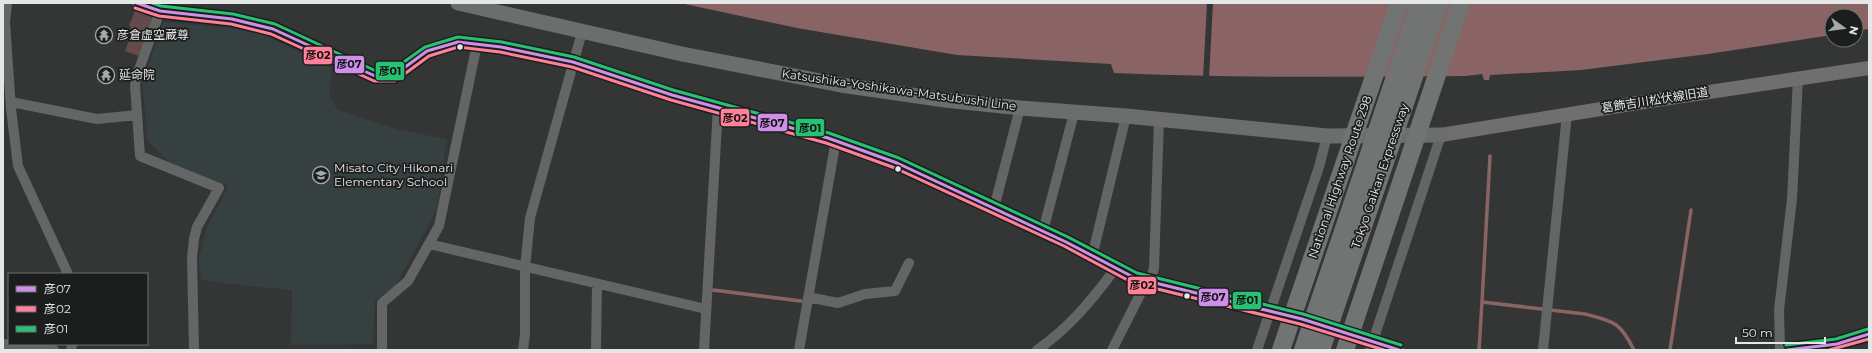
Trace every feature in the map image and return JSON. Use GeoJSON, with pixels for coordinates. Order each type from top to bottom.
{"type":"FeatureCollection","features":[{"type":"Feature","properties":{"kind":"highway","name":"National Highway Route 298"},"geometry":{"type":"LineString","coordinates":[[1281,350],[1399,3]]}},
{"type":"Feature","properties":{"kind":"highway","name":"Tokyo Gaikan Expressway"},"geometry":{"type":"LineString","coordinates":[[1303,350],[1420,3]]}},
{"type":"Feature","properties":{"kind":"highway","name":"Tokyo Gaikan Expressway"},"geometry":{"type":"LineString","coordinates":[[1321,350],[1439,3]]}},
{"type":"Feature","properties":{"kind":"highway"},"geometry":{"type":"LineString","coordinates":[[1345,350],[1461,3]]}},
{"type":"Feature","properties":{"kind":"highway"},"geometry":{"type":"LineString","coordinates":[[1325,350],[1336,305]]}},
{"type":"Feature","properties":{"kind":"main road","name":"Katsushika-Yoshikawa-Matsubushi Line"},"geometry":{"type":"LineString","coordinates":[[458,3],[682,54],[841,85],[1020,108],[1160,119],[1327,136],[1441,135]]}},
{"type":"Feature","properties":{"kind":"street"},"geometry":{"type":"LineString","coordinates":[[7,3],[5,22],[8,107],[18,166],[68,273]]}},
{"type":"Feature","properties":{"kind":"street"},"geometry":{"type":"LineString","coordinates":[[137,3],[232,19],[273,29],[375,76],[385,77],[397,74],[417,57],[432,49],[458,42],[516,50],[574,62],[672,95],[836,140],[897,163],[1043,231],[1135,278],[1270,310],[1372,345],[1399,350]]}},
{"type":"Feature","properties":{"kind":"street"},"geometry":{"type":"LineString","coordinates":[[160,7],[136,78],[140,156],[219,188],[198,227],[194,239],[192,258],[194,350]]}},
{"type":"Feature","properties":{"kind":"street"},"geometry":{"type":"LineString","coordinates":[[523,350],[525,334],[525,268],[530,218],[582,32]]}},
{"type":"Feature","properties":{"kind":"street"},"geometry":{"type":"LineString","coordinates":[[382,350],[382,303],[408,281],[439,226],[477,44]]}},
{"type":"Feature","properties":{"kind":"street","name":"葛飾吉川松伏線旧道"},"geometry":{"type":"LineString","coordinates":[[1441,135],[1567,114],[1869,68]]}},
{"type":"Feature","properties":{"kind":"street"},"geometry":{"type":"LineString","coordinates":[[1780,350],[1779,310],[1792,199],[1798,78]]}},
{"type":"Feature","properties":{"kind":"street"},"geometry":{"type":"LineString","coordinates":[[8,107],[97,119],[137,116]]}},
{"type":"Feature","properties":{"kind":"street"},"geometry":{"type":"LineString","coordinates":[[704,350],[718,108]]}},
{"type":"Feature","properties":{"kind":"street"},"geometry":{"type":"LineString","coordinates":[[994,208],[1020,108]]}},
{"type":"Feature","properties":{"kind":"street"},"geometry":{"type":"LineString","coordinates":[[1043,231],[1074,113]]}},
{"type":"Feature","properties":{"kind":"street"},"geometry":{"type":"LineString","coordinates":[[1543,350],[1567,114]]}},
{"type":"Feature","properties":{"kind":"street"},"geometry":{"type":"LineString","coordinates":[[1092,257],[1126,116]]}},
{"type":"Feature","properties":{"kind":"street"},"geometry":{"type":"LineString","coordinates":[[1112,350],[1149,281],[1154,268],[1160,119]]}},
{"type":"Feature","properties":{"kind":"street"},"geometry":{"type":"LineString","coordinates":[[1372,345],[1441,135]]}},
{"type":"Feature","properties":{"kind":"street"},"geometry":{"type":"LineString","coordinates":[[1257,350],[1319,167],[1327,136]]}},
{"type":"Feature","properties":{"kind":"street"},"geometry":{"type":"LineString","coordinates":[[799,350],[836,140]]}},
{"type":"Feature","properties":{"kind":"street"},"geometry":{"type":"LineString","coordinates":[[429,244],[706,310]]}},
{"type":"Feature","properties":{"kind":"street"},"geometry":{"type":"LineString","coordinates":[[808,297],[838,303],[865,294],[895,291],[909,263]]}},
{"type":"Feature","properties":{"kind":"street"},"geometry":{"type":"LineString","coordinates":[[1037,350],[1064,330],[1088,306],[1115,269]]}},
{"type":"Feature","properties":{"kind":"street"},"geometry":{"type":"LineString","coordinates":[[596,350],[597,284]]}},
{"type":"Feature","properties":{"kind":"street"},"geometry":{"type":"LineString","coordinates":[[1787,350],[1837,344],[1869,334]]}},
{"type":"Feature","properties":{"kind":"street"},"geometry":{"type":"LineString","coordinates":[[12,345],[54,350]]}},
{"type":"Feature","properties":{"kind":"shaded area"},"geometry":{"type":"Polygon","coordinates":[[[680,3],[1869,3],[1869,29],[1864,30],[1864,8],[1824,8],[1824,36],[1708,54],[1581,70],[1490,75],[1489,80],[1484,80],[1482,74],[1466,76],[1290,77],[1114,73],[1111,64],[957,55],[797,28],[680,3]]]}},
{"type":"Feature","properties":{"kind":"shaded area"},"geometry":{"type":"Polygon","coordinates":[[[135,11],[153,19],[139,56],[125,51],[133,31],[129,25],[135,11]]]}},
{"type":"Feature","properties":{"kind":"shaded area","name":"Misato City Hikonari Elementary School"},"geometry":{"type":"Polygon","coordinates":[[[164,22],[229,28],[261,33],[332,68],[329,97],[338,110],[400,130],[447,139],[437,209],[396,285],[375,301],[373,344],[291,345],[292,290],[221,283],[201,279],[199,258],[207,227],[229,186],[170,163],[148,141],[142,83],[164,22]]]}},
{"type":"Feature","properties":{"kind":"pier"},"geometry":{"type":"Polygon","coordinates":[[[1207,3],[1213,3],[1209,78],[1203,78],[1207,3]]]}},
{"type":"Feature","properties":{"kind":"waterway"},"geometry":{"type":"LineString","coordinates":[[1490,156],[1482,302],[1585,314],[1603,319],[1616,324],[1625,334],[1634,350]]}},
{"type":"Feature","properties":{"kind":"waterway"},"geometry":{"type":"LineString","coordinates":[[1670,350],[1691,210]]}},
{"type":"Feature","properties":{"kind":"waterway"},"geometry":{"type":"LineString","coordinates":[[713,290],[801,301]]}},
{"type":"Feature","properties":{"kind":"waterway"},"geometry":{"type":"LineString","coordinates":[[1479,350],[1482,302]]}},
{"type":"Feature","properties":{"kind":"transit line","name":"彦07"},"geometry":{"type":"LineString","coordinates":[[137,3],[160,11],[232,19],[273,29],[375,76],[393,76],[427,51],[458,42],[501,47],[573,62],[672,95],[828,138],[897,163],[1066,242],[1135,278],[1302,319],[1399,350]]}},
{"type":"Feature","properties":{"kind":"transit line","name":"彦01"},"geometry":{"type":"LineString","coordinates":[[152,3],[161,6],[233,14],[275,24],[376,71],[391,71],[425,47],[458,37],[502,42],[574,57],[673,90],[829,133],[899,158],[1068,237],[1137,273],[1303,314],[1401,345]]}},
{"type":"Feature","properties":{"kind":"transit line","name":"彦02"},"geometry":{"type":"LineString","coordinates":[[135,8],[159,16],[231,24],[271,34],[374,81],[395,81],[429,56],[458,47],[500,52],[572,67],[671,100],[826,143],[895,168],[1064,246],[1133,283],[1300,324],[1384,350]]}},
{"type":"Feature","properties":{"kind":"transit line","name":"彦01"},"geometry":{"type":"LineString","coordinates":[[1786,345],[1836,339],[1868,329]]}},
{"type":"Feature","properties":{"kind":"transit line","name":"彦07"},"geometry":{"type":"LineString","coordinates":[[1787,350],[1837,344],[1869,334]]}},
{"type":"Feature","properties":{"kind":"transit line","name":"彦02"},"geometry":{"type":"LineString","coordinates":[[1829,350],[1869,339]]}},
{"type":"Feature","properties":{"kind":"place","name":"彦倉虚空蔵尊"},"geometry":{"type":"Point","coordinates":[104,35]}},
{"type":"Feature","properties":{"kind":"place","name":"延命院"},"geometry":{"type":"Point","coordinates":[106,75]}},
{"type":"Feature","properties":{"kind":"place","name":"Misato City Hikonari Elementary School"},"geometry":{"type":"Point","coordinates":[321,175]}}]}
